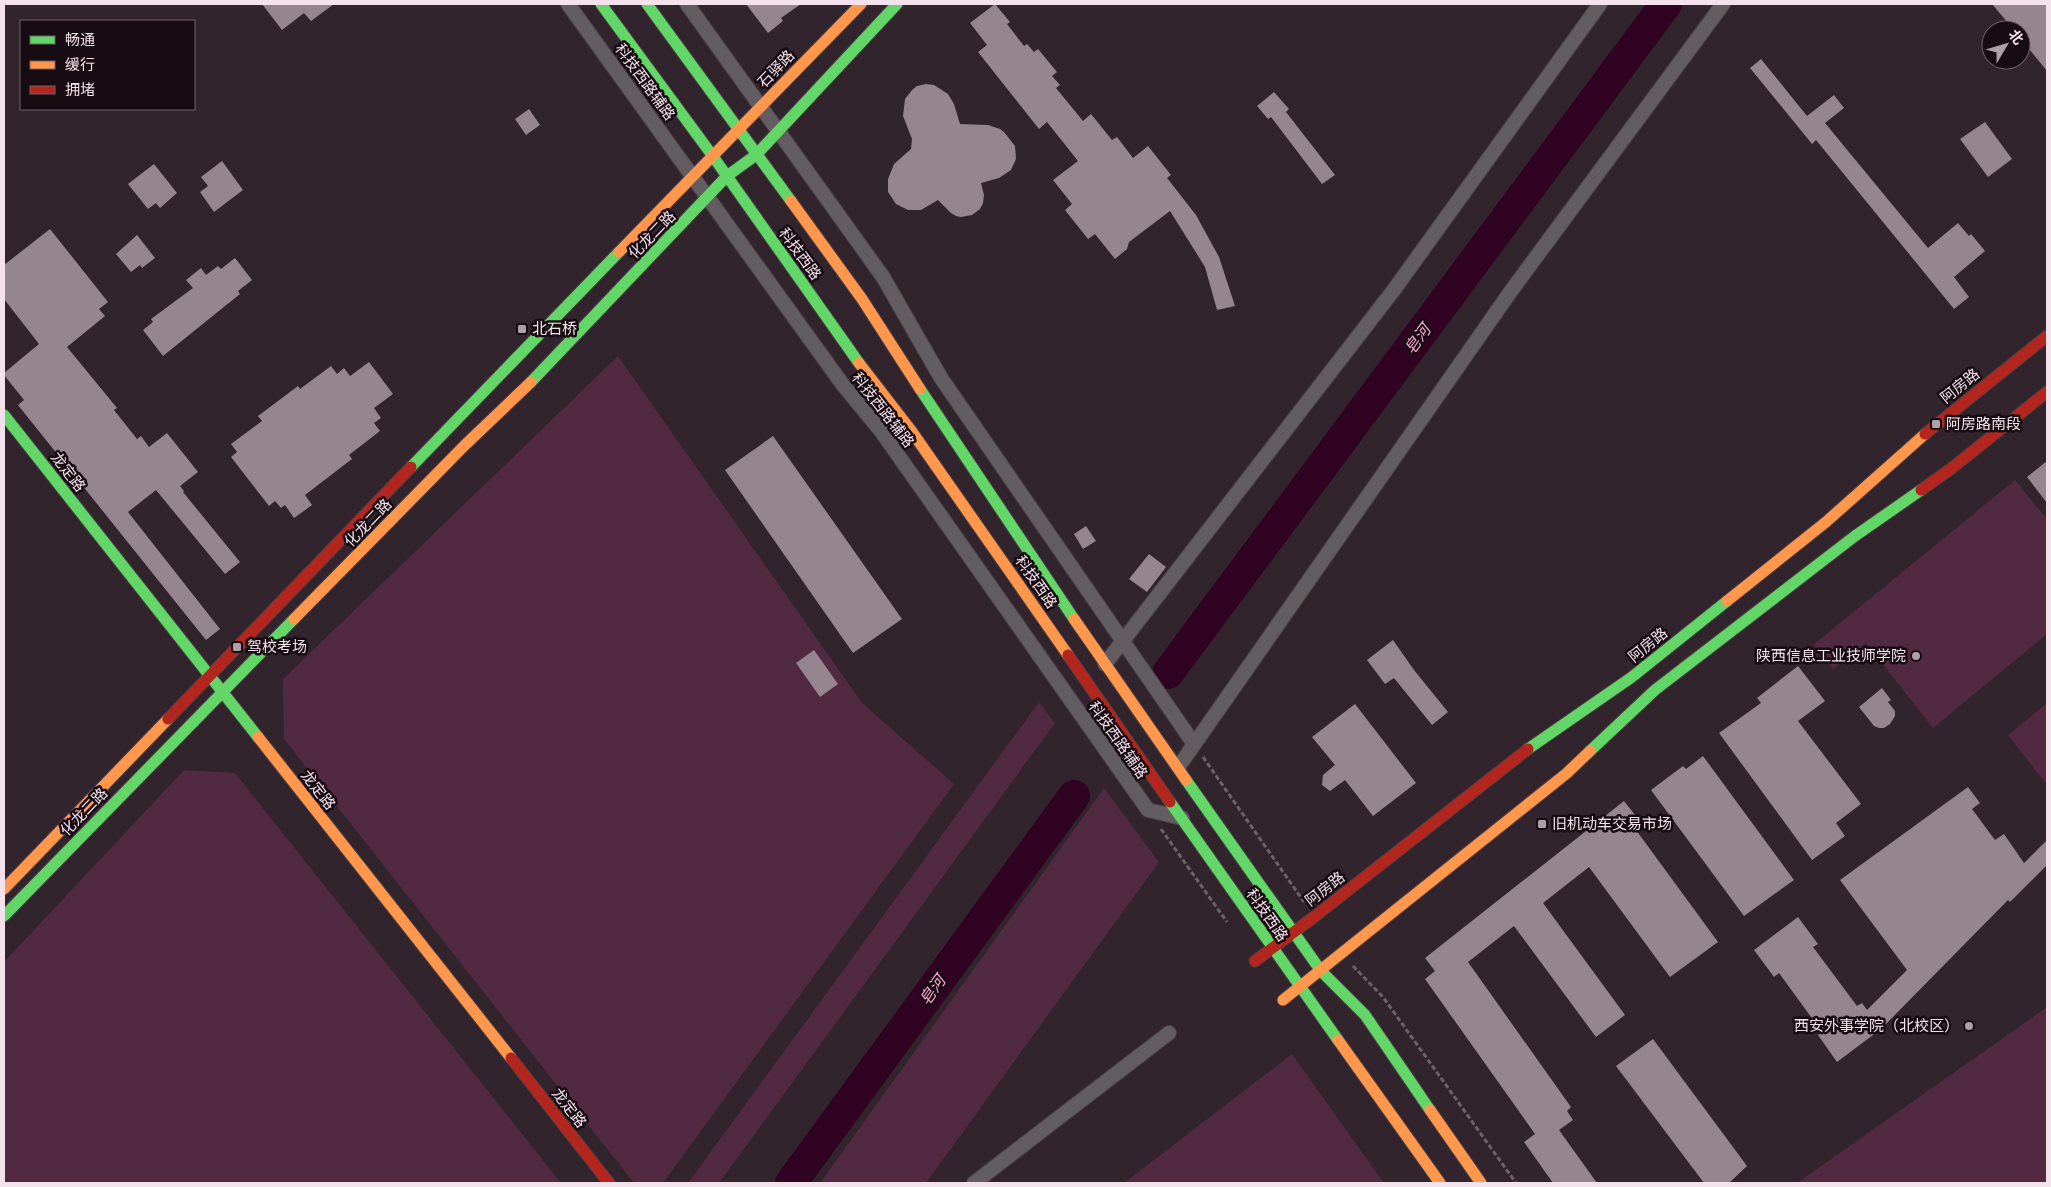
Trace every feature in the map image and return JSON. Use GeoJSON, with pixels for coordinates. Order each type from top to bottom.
{"type":"FeatureCollection","features":[{"type":"Feature","properties":{"kind":"main road","name":"科技西路"},"geometry":{"type":"LineString","coordinates":[[601,4],[712,155],[851,352],[913,434],[1272,948],[1440,1183]]}},
{"type":"Feature","properties":{"kind":"main road","name":"科技西路"},"geometry":{"type":"LineString","coordinates":[[647,4],[862,299],[952,439],[1105,664],[1179,766],[1321,971],[1364,1015],[1481,1183]]}},
{"type":"Feature","properties":{"kind":"main road","name":"石驿路"},"geometry":{"type":"LineString","coordinates":[[712,155],[738,131],[861,4]]}},
{"type":"Feature","properties":{"kind":"main road"},"geometry":{"type":"LineString","coordinates":[[756,156],[897,4]]}},
{"type":"Feature","properties":{"kind":"main road","name":"化龙二路"},"geometry":{"type":"LineString","coordinates":[[4,889],[712,155]]}},
{"type":"Feature","properties":{"kind":"main road","name":"化龙二路"},"geometry":{"type":"LineString","coordinates":[[4,916],[464,446],[523,390],[727,176],[756,156]]}},
{"type":"Feature","properties":{"kind":"main road","name":"阿房路"},"geometry":{"type":"LineString","coordinates":[[1254,961],[1515,758],[1632,677],[1826,522],[1936,424],[2047,336]]}},
{"type":"Feature","properties":{"kind":"main road"},"geometry":{"type":"LineString","coordinates":[[1283,1000],[1567,773],[1655,690],[1855,536],[1952,468],[2047,392]]}},
{"type":"Feature","properties":{"kind":"main road","name":"龙定路"},"geometry":{"type":"LineString","coordinates":[[4,415],[610,1183]]}},
{"type":"Feature","properties":{"kind":"street","name":"科技西路辅路"},"geometry":{"type":"LineString","coordinates":[[568,4],[838,378],[881,431],[1148,810],[1182,818]]}},
{"type":"Feature","properties":{"kind":"street"},"geometry":{"type":"LineString","coordinates":[[687,4],[883,277],[941,378],[1194,744]]}},
{"type":"Feature","properties":{"kind":"street"},"geometry":{"type":"LineString","coordinates":[[1105,664],[1393,291],[1600,4]]}},
{"type":"Feature","properties":{"kind":"street"},"geometry":{"type":"LineString","coordinates":[[1179,766],[1511,291],[1723,4]]}},
{"type":"Feature","properties":{"kind":"street"},"geometry":{"type":"LineString","coordinates":[[974,1183],[1169,1033]]}},
{"type":"Feature","properties":{"kind":"shaded area"},"geometry":{"type":"Polygon","coordinates":[[[618,356],[862,703],[954,784],[663,1183],[634,1183],[284,739],[283,679],[618,356]]]}},
{"type":"Feature","properties":{"kind":"shaded area"},"geometry":{"type":"Polygon","coordinates":[[[2015,480],[2047,519],[2047,634],[1933,728],[1866,643],[1833,669],[1813,645],[2015,480]]]}},
{"type":"Feature","properties":{"kind":"shaded area"},"geometry":{"type":"Polygon","coordinates":[[[1039,702],[1055,723],[719,1183],[688,1183],[1039,702]]]}},
{"type":"Feature","properties":{"kind":"shaded area"},"geometry":{"type":"Polygon","coordinates":[[[2047,703],[2047,783],[2046,784],[2008,735],[2047,703]]]}},
{"type":"Feature","properties":{"kind":"shaded area"},"geometry":{"type":"Polygon","coordinates":[[[184,770],[235,773],[561,1183],[4,1183],[4,962],[184,770]]]}},
{"type":"Feature","properties":{"kind":"shaded area"},"geometry":{"type":"Polygon","coordinates":[[[1104,788],[1159,862],[926,1183],[820,1183],[1104,788]]]}},
{"type":"Feature","properties":{"kind":"shaded area"},"geometry":{"type":"Polygon","coordinates":[[[2047,1007],[2047,1183],[1797,1183],[2047,1007]]]}},
{"type":"Feature","properties":{"kind":"shaded area"},"geometry":{"type":"Polygon","coordinates":[[[1292,1054],[1384,1183],[1124,1183],[1292,1054]]]}},
{"type":"Feature","properties":{"kind":"building"},"geometry":{"type":"Polygon","coordinates":[[[262,4],[334,4],[311,21],[304,13],[282,30],[262,4]]]}},
{"type":"Feature","properties":{"kind":"building"},"geometry":{"type":"Polygon","coordinates":[[[746,4],[801,4],[781,18],[783,21],[768,33],[746,4]]]}},
{"type":"Feature","properties":{"kind":"building"},"geometry":{"type":"Polygon","coordinates":[[[995,4],[1010,22],[1007,24],[1024,46],[1027,44],[1034,52],[1038,49],[1057,72],[1052,76],[1060,85],[1056,88],[1083,121],[1091,114],[1112,140],[1117,137],[1133,158],[1148,146],[1171,175],[1167,178],[1196,215],[1219,257],[1235,306],[1217,310],[1205,267],[1170,211],[1129,242],[1127,249],[1115,259],[1095,234],[1088,239],[1065,210],[1072,204],[1053,180],[1078,161],[1047,122],[1039,129],[978,52],[987,45],[970,23],[995,4]]]}},
{"type":"Feature","properties":{"kind":"building"},"geometry":{"type":"Polygon","coordinates":[[[1992,4],[2047,4],[2047,71],[2031,51],[2031,20],[2006,20],[1992,4]]]}},
{"type":"Feature","properties":{"kind":"building"},"geometry":{"type":"Polygon","coordinates":[[[1761,59],[1807,116],[1834,95],[1844,108],[1825,123],[1928,248],[1958,223],[1969,236],[1971,234],[1985,251],[1954,277],[1969,297],[1954,309],[1816,140],[1812,144],[1750,68],[1761,59]]]}},
{"type":"Feature","properties":{"kind":"building"},"geometry":{"type":"Polygon","coordinates":[[[934,85],[948,94],[954,104],[960,124],[988,125],[1000,129],[1015,146],[1016,159],[1011,170],[999,178],[981,183],[984,195],[983,203],[980,209],[972,215],[956,216],[938,200],[921,210],[908,210],[896,204],[888,192],[888,179],[894,164],[911,149],[912,139],[903,116],[905,99],[917,86],[934,85]]]}},
{"type":"Feature","properties":{"kind":"building"},"geometry":{"type":"Polygon","coordinates":[[[1274,92],[1289,109],[1286,112],[1335,175],[1322,184],[1271,117],[1268,119],[1257,106],[1274,92]]]}},
{"type":"Feature","properties":{"kind":"building"},"geometry":{"type":"Polygon","coordinates":[[[529,109],[540,125],[526,135],[515,119],[529,109]]]}},
{"type":"Feature","properties":{"kind":"building"},"geometry":{"type":"Polygon","coordinates":[[[1985,122],[2012,159],[1988,177],[1960,139],[1985,122]]]}},
{"type":"Feature","properties":{"kind":"building"},"geometry":{"type":"Polygon","coordinates":[[[222,161],[243,190],[214,212],[200,192],[208,186],[201,177],[222,161]]]}},
{"type":"Feature","properties":{"kind":"building"},"geometry":{"type":"Polygon","coordinates":[[[154,164],[177,193],[160,208],[156,203],[148,209],[128,184],[154,164]]]}},
{"type":"Feature","properties":{"kind":"building"},"geometry":{"type":"Polygon","coordinates":[[[50,229],[108,302],[99,309],[105,316],[67,347],[117,408],[114,410],[137,439],[141,436],[149,447],[167,433],[198,472],[180,486],[183,492],[240,562],[225,574],[156,490],[128,512],[220,629],[206,640],[18,405],[24,400],[4,375],[39,344],[4,299],[4,265],[50,229]]]}},
{"type":"Feature","properties":{"kind":"building"},"geometry":{"type":"Polygon","coordinates":[[[137,235],[155,258],[142,268],[140,265],[131,272],[116,254],[137,235]]]}},
{"type":"Feature","properties":{"kind":"building"},"geometry":{"type":"Polygon","coordinates":[[[235,258],[252,280],[238,291],[240,294],[163,356],[143,330],[153,322],[151,319],[193,288],[186,280],[201,268],[206,275],[218,266],[221,269],[235,258]]]}},
{"type":"Feature","properties":{"kind":"building"},"geometry":{"type":"Polygon","coordinates":[[[369,362],[393,394],[374,408],[381,418],[374,423],[380,431],[349,455],[352,459],[305,495],[312,505],[294,518],[285,505],[281,508],[275,501],[269,506],[231,457],[237,452],[231,444],[262,421],[258,416],[298,386],[300,389],[331,366],[337,374],[344,368],[350,376],[369,362]]]}},
{"type":"Feature","properties":{"kind":"building"},"geometry":{"type":"Polygon","coordinates":[[[773,436],[902,619],[853,653],[725,470],[773,436]]]}},
{"type":"Feature","properties":{"kind":"building"},"geometry":{"type":"Polygon","coordinates":[[[2047,461],[2047,503],[2027,477],[2047,461]]]}},
{"type":"Feature","properties":{"kind":"building"},"geometry":{"type":"Polygon","coordinates":[[[1086,526],[1096,541],[1083,549],[1074,534],[1086,526]]]}},
{"type":"Feature","properties":{"kind":"building"},"geometry":{"type":"Polygon","coordinates":[[[1149,554],[1166,567],[1147,592],[1129,579],[1149,554]]]}},
{"type":"Feature","properties":{"kind":"building"},"geometry":{"type":"Polygon","coordinates":[[[1393,640],[1414,670],[1448,712],[1432,725],[1394,678],[1385,684],[1367,660],[1393,640]]]}},
{"type":"Feature","properties":{"kind":"building"},"geometry":{"type":"Polygon","coordinates":[[[814,650],[838,684],[820,697],[796,663],[814,650]]]}},
{"type":"Feature","properties":{"kind":"building"},"geometry":{"type":"Polygon","coordinates":[[[1798,666],[1825,701],[1798,721],[1861,804],[1836,823],[1845,836],[1812,860],[1719,733],[1761,703],[1757,698],[1798,666]]]}},
{"type":"Feature","properties":{"kind":"building"},"geometry":{"type":"Polygon","coordinates":[[[1882,688],[1891,700],[1888,702],[1895,711],[1895,716],[1890,724],[1884,728],[1879,728],[1874,726],[1859,707],[1882,688]]]}},
{"type":"Feature","properties":{"kind":"building"},"geometry":{"type":"Polygon","coordinates":[[[1355,704],[1416,783],[1373,816],[1345,780],[1330,791],[1322,785],[1323,775],[1335,765],[1312,737],[1355,704]]]}},
{"type":"Feature","properties":{"kind":"building"},"geometry":{"type":"Polygon","coordinates":[[[1703,756],[1794,880],[1744,916],[1651,790],[1683,766],[1686,769],[1703,756]]]}},
{"type":"Feature","properties":{"kind":"building"},"geometry":{"type":"Polygon","coordinates":[[[1968,787],[1980,803],[1972,809],[1995,840],[2004,834],[2024,863],[2047,840],[2047,865],[2010,902],[2008,900],[1881,1029],[1837,1062],[1818,1035],[1822,1032],[1779,973],[1774,977],[1754,950],[1798,917],[1818,944],[1813,947],[1857,1006],[1862,1003],[1867,1010],[1907,970],[1840,880],[1968,787]]]}},
{"type":"Feature","properties":{"kind":"building"},"geometry":{"type":"Polygon","coordinates":[[[1624,801],[1643,825],[1636,830],[1718,942],[1670,977],[1589,867],[1543,903],[1625,1015],[1596,1037],[1514,926],[1468,962],[1571,1107],[1567,1111],[1573,1120],[1559,1130],[1597,1183],[1553,1183],[1524,1142],[1535,1134],[1425,979],[1435,971],[1425,958],[1624,801]]]}},
{"type":"Feature","properties":{"kind":"building"},"geometry":{"type":"Polygon","coordinates":[[[1653,1039],[1747,1166],[1729,1183],[1704,1183],[1616,1066],[1653,1039]]]}},
{"type":"Feature","properties":{"kind":"waterway","name":"皂河"},"geometry":{"type":"LineString","coordinates":[[1168,673],[1666,4]]}},
{"type":"Feature","properties":{"kind":"waterway","name":"皂河"},"geometry":{"type":"LineString","coordinates":[[791,1183],[1074,796]]}},
{"type":"Feature","properties":{"kind":"traffic: fast"},"geometry":{"type":"LineString","coordinates":[[601,4],[712,155],[859,363]]}},
{"type":"Feature","properties":{"kind":"traffic: fast"},"geometry":{"type":"LineString","coordinates":[[647,4],[791,201]]}},
{"type":"Feature","properties":{"kind":"traffic: fast"},"geometry":{"type":"LineString","coordinates":[[531,382],[727,176],[756,155],[897,4]]}},
{"type":"Feature","properties":{"kind":"traffic: fast"},"geometry":{"type":"LineString","coordinates":[[411,467],[619,252]]}},
{"type":"Feature","properties":{"kind":"traffic: fast"},"geometry":{"type":"LineString","coordinates":[[920,389],[1074,619]]}},
{"type":"Feature","properties":{"kind":"traffic: fast"},"geometry":{"type":"LineString","coordinates":[[4,415],[258,737]]}},
{"type":"Feature","properties":{"kind":"traffic: fast"},"geometry":{"type":"LineString","coordinates":[[1590,751],[1655,690],[1855,536],[1921,490]]}},
{"type":"Feature","properties":{"kind":"traffic: fast"},"geometry":{"type":"LineString","coordinates":[[1528,749],[1632,677],[1727,601]]}},
{"type":"Feature","properties":{"kind":"traffic: fast"},"geometry":{"type":"LineString","coordinates":[[4,916],[294,619]]}},
{"type":"Feature","properties":{"kind":"traffic: fast"},"geometry":{"type":"LineString","coordinates":[[1186,780],[1321,971],[1365,1015],[1430,1110]]}},
{"type":"Feature","properties":{"kind":"traffic: fast"},"geometry":{"type":"LineString","coordinates":[[1170,802],[1338,1040]]}},
{"type":"Feature","properties":{"kind":"traffic: slow"},"geometry":{"type":"LineString","coordinates":[[619,252],[861,4]]}},
{"type":"Feature","properties":{"kind":"traffic: slow"},"geometry":{"type":"LineString","coordinates":[[791,201],[862,299],[920,389]]}},
{"type":"Feature","properties":{"kind":"traffic: slow"},"geometry":{"type":"LineString","coordinates":[[859,363],[910,429],[1068,655]]}},
{"type":"Feature","properties":{"kind":"traffic: slow"},"geometry":{"type":"LineString","coordinates":[[294,619],[464,446],[531,382]]}},
{"type":"Feature","properties":{"kind":"traffic: slow"},"geometry":{"type":"LineString","coordinates":[[1727,601],[1826,522],[1925,434]]}},
{"type":"Feature","properties":{"kind":"traffic: slow"},"geometry":{"type":"LineString","coordinates":[[1074,619],[1186,780]]}},
{"type":"Feature","properties":{"kind":"traffic: slow"},"geometry":{"type":"LineString","coordinates":[[4,889],[168,719]]}},
{"type":"Feature","properties":{"kind":"traffic: slow"},"geometry":{"type":"LineString","coordinates":[[258,737],[511,1058]]}},
{"type":"Feature","properties":{"kind":"traffic: slow"},"geometry":{"type":"LineString","coordinates":[[1283,1000],[1567,773],[1590,751]]}},
{"type":"Feature","properties":{"kind":"traffic: slow"},"geometry":{"type":"LineString","coordinates":[[1338,1040],[1440,1183]]}},
{"type":"Feature","properties":{"kind":"traffic: slow"},"geometry":{"type":"LineString","coordinates":[[1430,1110],[1481,1183]]}},
{"type":"Feature","properties":{"kind":"traffic: jam"},"geometry":{"type":"LineString","coordinates":[[1925,434],[2047,336]]}},
{"type":"Feature","properties":{"kind":"traffic: jam"},"geometry":{"type":"LineString","coordinates":[[1921,490],[1952,468],[2047,392]]}},
{"type":"Feature","properties":{"kind":"traffic: jam"},"geometry":{"type":"LineString","coordinates":[[168,719],[411,467]]}},
{"type":"Feature","properties":{"kind":"traffic: jam"},"geometry":{"type":"LineString","coordinates":[[1068,655],[1170,802]]}},
{"type":"Feature","properties":{"kind":"traffic: jam"},"geometry":{"type":"LineString","coordinates":[[1255,961],[1528,749]]}},
{"type":"Feature","properties":{"kind":"traffic: jam"},"geometry":{"type":"LineString","coordinates":[[511,1058],[609,1183]]}},
{"type":"Feature","properties":{"kind":"place","name":"北石桥"},"geometry":{"type":"Point","coordinates":[522,329]}},
{"type":"Feature","properties":{"kind":"place","name":"阿房路南段"},"geometry":{"type":"Point","coordinates":[1936,424]}},
{"type":"Feature","properties":{"kind":"place","name":"驾校考场"},"geometry":{"type":"Point","coordinates":[237,647]}},
{"type":"Feature","properties":{"kind":"place","name":"陕西信息工业技师学院"},"geometry":{"type":"Point","coordinates":[1916,656]}},
{"type":"Feature","properties":{"kind":"place","name":"旧机动车交易市场"},"geometry":{"type":"Point","coordinates":[1542,824]}},
{"type":"Feature","properties":{"kind":"place","name":"西安外事学院（北校区）"},"geometry":{"type":"Point","coordinates":[1969,1026]}}]}
